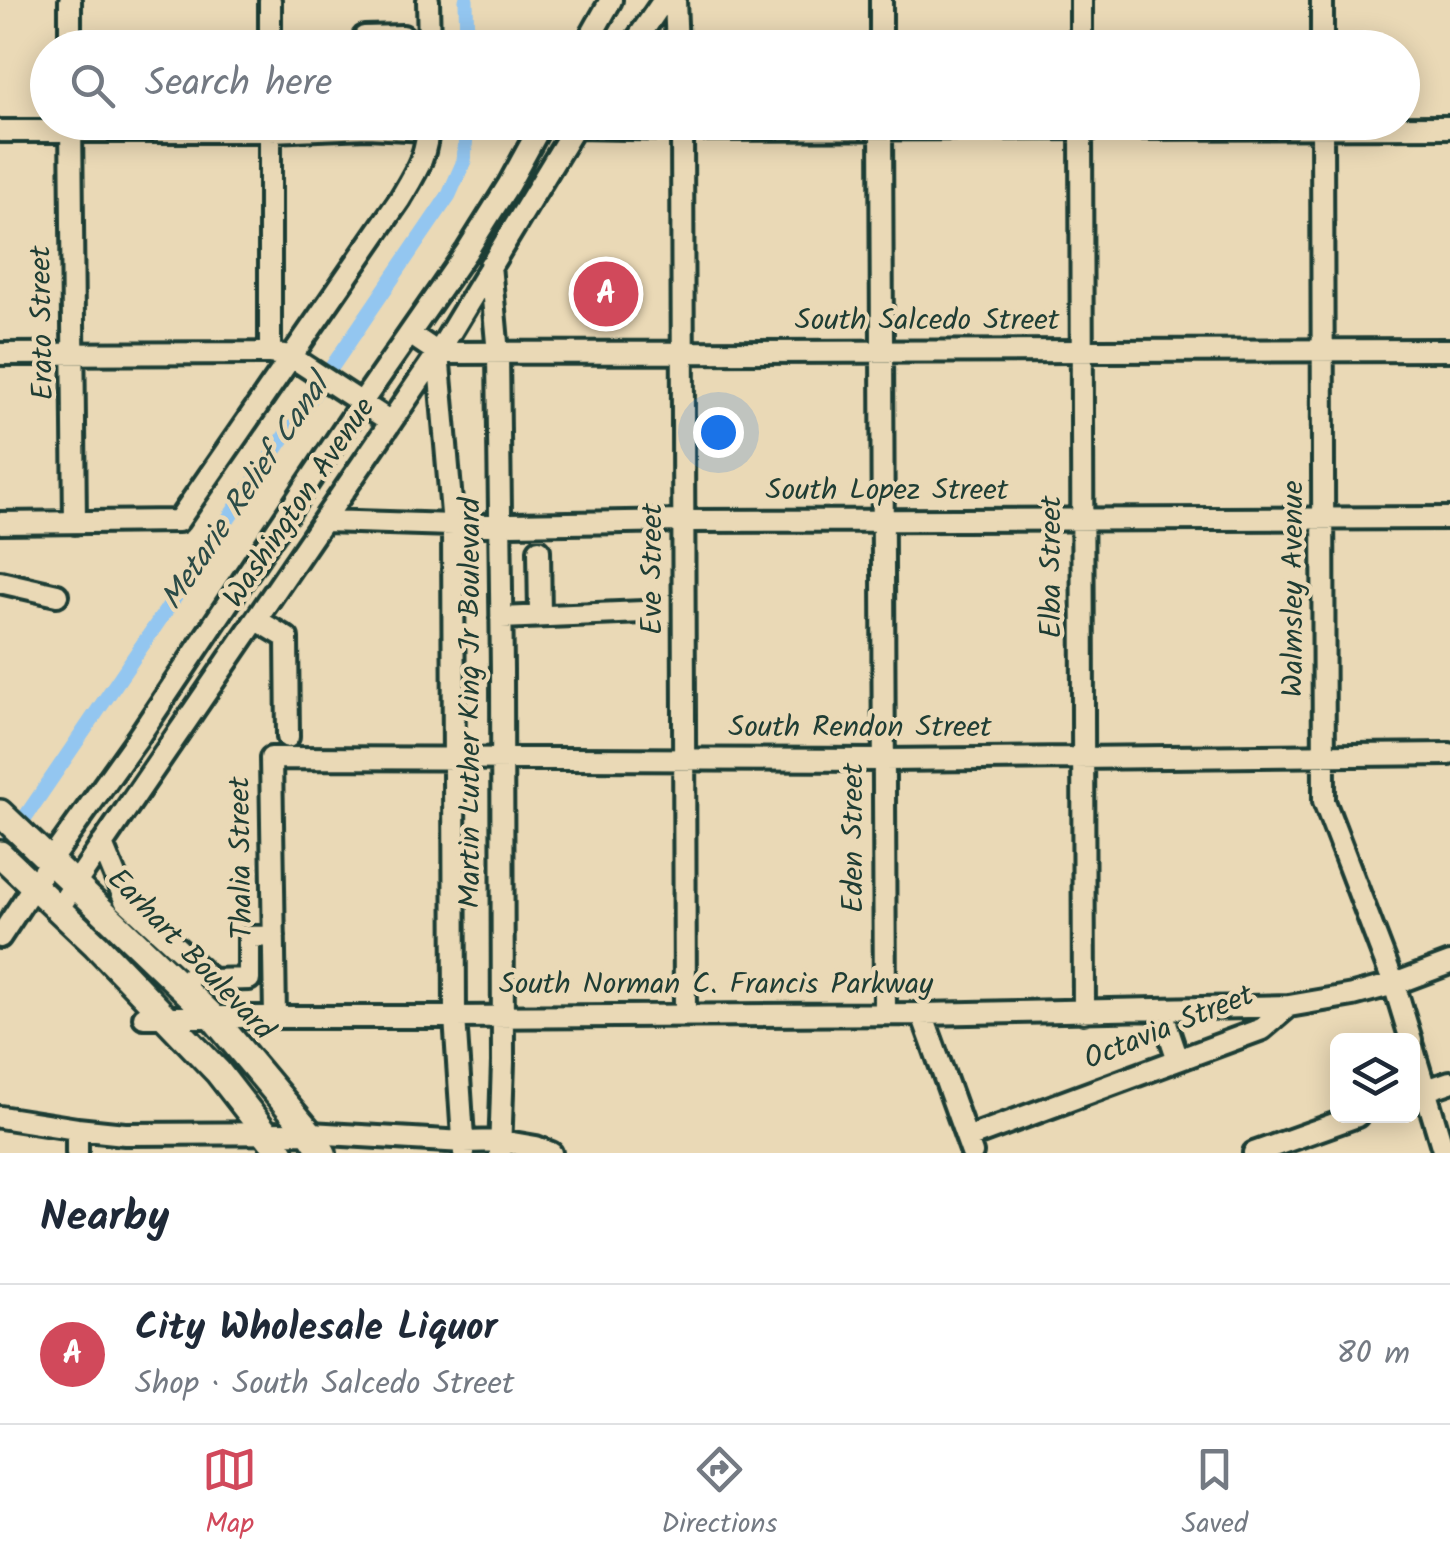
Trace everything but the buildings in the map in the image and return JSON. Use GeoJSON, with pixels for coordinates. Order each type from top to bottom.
{"type":"FeatureCollection","features":[{"type":"Feature","properties":{"kind":"main road","name":"Earhart Boulevard"},"geometry":{"type":"LineString","coordinates":[[0,813],[75,884],[117,908],[190,977],[212,1016],[316,1143]]}},
{"type":"Feature","properties":{"kind":"main road","name":"Earhart Boulevard"},"geometry":{"type":"LineString","coordinates":[[0,854],[58,909],[154,1017],[218,1072],[273,1147]]}},
{"type":"Feature","properties":{"kind":"street"},"geometry":{"type":"LineString","coordinates":[[70,0],[70,30]]}},
{"type":"Feature","properties":{"kind":"street"},"geometry":{"type":"LineString","coordinates":[[270,0],[270,30]]}},
{"type":"Feature","properties":{"kind":"street"},"geometry":{"type":"LineString","coordinates":[[428,0],[428,30]]}},
{"type":"Feature","properties":{"kind":"street"},"geometry":{"type":"LineString","coordinates":[[594,30],[611,0]]}},
{"type":"Feature","properties":{"kind":"street"},"geometry":{"type":"LineString","coordinates":[[643,30],[664,0]]}},
{"type":"Feature","properties":{"kind":"street"},"geometry":{"type":"LineString","coordinates":[[675,0],[676,30]]}},
{"type":"Feature","properties":{"kind":"street"},"geometry":{"type":"LineString","coordinates":[[881,0],[881,30]]}},
{"type":"Feature","properties":{"kind":"street"},"geometry":{"type":"LineString","coordinates":[[1081,0],[1081,30]]}},
{"type":"Feature","properties":{"kind":"street"},"geometry":{"type":"LineString","coordinates":[[1322,0],[1322,30]]}},
{"type":"Feature","properties":{"kind":"street"},"geometry":{"type":"LineString","coordinates":[[1420,127],[1450,127]]}},
{"type":"Feature","properties":{"kind":"street"},"geometry":{"type":"LineString","coordinates":[[0,132],[30,130]]}},
{"type":"Feature","properties":{"kind":"street","name":"Erato Street"},"geometry":{"type":"LineString","coordinates":[[71,140],[76,523]]}},
{"type":"Feature","properties":{"kind":"street"},"geometry":{"type":"LineString","coordinates":[[271,140],[280,354]]}},
{"type":"Feature","properties":{"kind":"street"},"geometry":{"type":"LineString","coordinates":[[0,524],[178,522],[280,354],[420,167],[427,140]]}},
{"type":"Feature","properties":{"kind":"street","name":"Washington Avenue"},"geometry":{"type":"LineString","coordinates":[[0,937],[27,879],[137,740],[467,250],[534,140]]}},
{"type":"Feature","properties":{"kind":"street","name":"Washington Avenue"},"geometry":{"type":"LineString","coordinates":[[58,909],[438,354],[564,140]]}},
{"type":"Feature","properties":{"kind":"street","name":"Eve Street"},"geometry":{"type":"LineString","coordinates":[[682,140],[686,1015]]}},
{"type":"Feature","properties":{"kind":"street","name":"Eden Street"},"geometry":{"type":"LineString","coordinates":[[881,140],[885,1014]]}},
{"type":"Feature","properties":{"kind":"street","name":"Elba Street"},"geometry":{"type":"LineString","coordinates":[[1081,140],[1084,1012]]}},
{"type":"Feature","properties":{"kind":"street","name":"Walmsley Avenue"},"geometry":{"type":"LineString","coordinates":[[1322,140],[1324,801],[1409,1033]]}},
{"type":"Feature","properties":{"kind":"street"},"geometry":{"type":"LineString","coordinates":[[467,250],[492,265]]}},
{"type":"Feature","properties":{"kind":"street","name":"Martin Luther King Jr Boulevard"},"geometry":{"type":"LineString","coordinates":[[492,265],[498,354],[502,618],[500,1147]]}},
{"type":"Feature","properties":{"kind":"street"},"geometry":{"type":"LineString","coordinates":[[410,334],[438,354]]}},
{"type":"Feature","properties":{"kind":"street","name":"South Salcedo Street"},"geometry":{"type":"LineString","coordinates":[[438,354],[1450,350]]}},
{"type":"Feature","properties":{"kind":"street"},"geometry":{"type":"LineString","coordinates":[[0,354],[280,354],[391,422]]}},
{"type":"Feature","properties":{"kind":"street","name":"Martin Luther King Jr Boulevard"},"geometry":{"type":"LineString","coordinates":[[438,354],[453,525],[455,1018],[464,1148]]}},
{"type":"Feature","properties":{"kind":"street","name":"South Lopez Street"},"geometry":{"type":"LineString","coordinates":[[324,521],[453,525],[1450,518]]}},
{"type":"Feature","properties":{"kind":"street"},"geometry":{"type":"LineString","coordinates":[[539,550],[540,616]]}},
{"type":"Feature","properties":{"kind":"street"},"geometry":{"type":"LineString","coordinates":[[0,582],[56,595]]}},
{"type":"Feature","properties":{"kind":"street"},"geometry":{"type":"LineString","coordinates":[[502,618],[643,612]]}},
{"type":"Feature","properties":{"kind":"street"},"geometry":{"type":"LineString","coordinates":[[256,620],[287,638],[288,737]]}},
{"type":"Feature","properties":{"kind":"street"},"geometry":{"type":"LineString","coordinates":[[137,740],[162,758]]}},
{"type":"Feature","properties":{"kind":"street","name":"South Rendon Street"},"geometry":{"type":"LineString","coordinates":[[271,758],[884,760],[1450,754]]}},
{"type":"Feature","properties":{"kind":"street","name":"Thalia Street"},"geometry":{"type":"LineString","coordinates":[[271,758],[275,1017]]}},
{"type":"Feature","properties":{"kind":"street"},"geometry":{"type":"LineString","coordinates":[[102,844],[117,908]]}},
{"type":"Feature","properties":{"kind":"street"},"geometry":{"type":"LineString","coordinates":[[190,977],[249,978],[250,937],[274,936]]}},
{"type":"Feature","properties":{"kind":"street","name":"Octavia Street"},"geometry":{"type":"LineString","coordinates":[[970,1145],[1262,1029],[1288,1006],[1353,995],[1450,963]]}},
{"type":"Feature","properties":{"kind":"street","name":"South Norman C. Francis Parkway"},"geometry":{"type":"LineString","coordinates":[[154,1017],[922,1014],[1288,1006]]}},
{"type":"Feature","properties":{"kind":"street"},"geometry":{"type":"LineString","coordinates":[[1162,1008],[1178,1060]]}},
{"type":"Feature","properties":{"kind":"street"},"geometry":{"type":"LineString","coordinates":[[922,1014],[970,1145]]}},
{"type":"Feature","properties":{"kind":"street"},"geometry":{"type":"LineString","coordinates":[[1420,1093],[1450,1082]]}},
{"type":"Feature","properties":{"kind":"street","name":"Walmsley Avenue"},"geometry":{"type":"LineString","coordinates":[[1420,1095],[1444,1153]]}},
{"type":"Feature","properties":{"kind":"street"},"geometry":{"type":"LineString","coordinates":[[0,1117],[77,1130],[273,1147],[316,1143],[536,1147],[551,1153]]}},
{"type":"Feature","properties":{"kind":"street"},"geometry":{"type":"LineString","coordinates":[[1254,1153],[1338,1123]]}},
{"type":"Feature","properties":{"kind":"street"},"geometry":{"type":"LineString","coordinates":[[77,1130],[77,1153]]}},
{"type":"Feature","properties":{"kind":"waterway","name":"Metarie Relief Canal"},"geometry":{"type":"LineString","coordinates":[[466,0],[467,30]]}},
{"type":"Feature","properties":{"kind":"waterway","name":"Metarie Relief Canal"},"geometry":{"type":"LineString","coordinates":[[0,854],[449,195],[464,161],[466,140]]}},
{"type":"Feature","properties":{"kind":"place","name":"City Wholesale Liquor"},"geometry":{"type":"Point","coordinates":[606,294]}}]}
